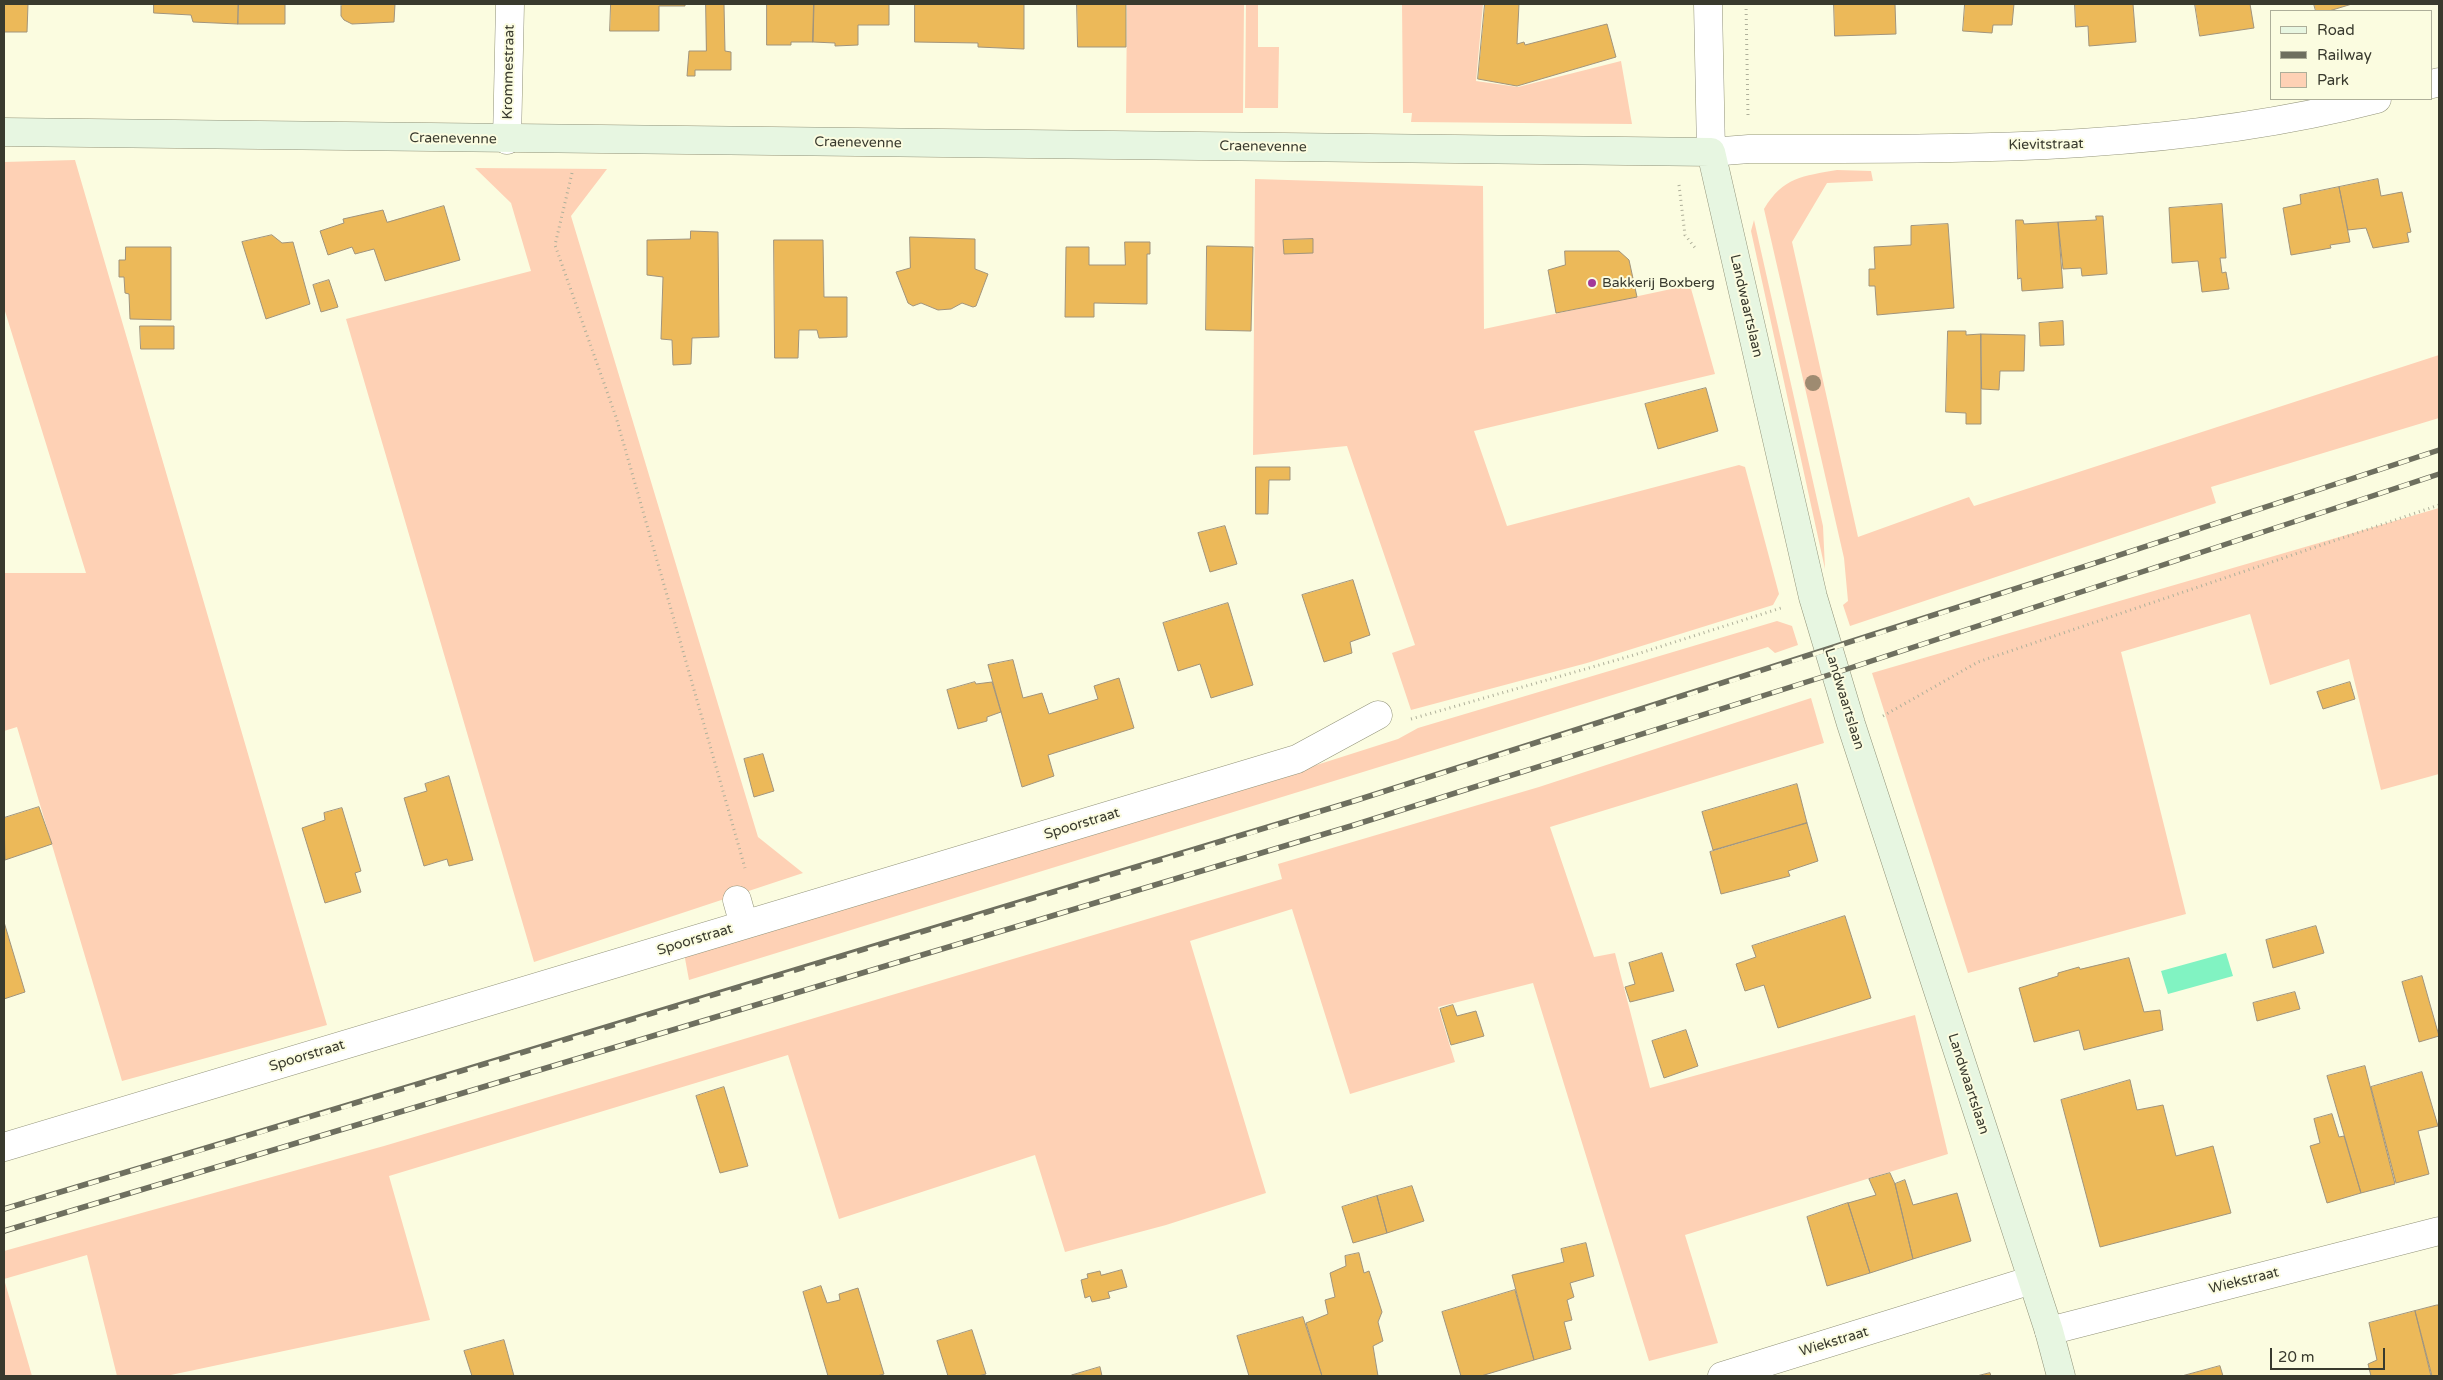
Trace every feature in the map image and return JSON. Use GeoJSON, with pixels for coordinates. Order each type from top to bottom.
{"type":"FeatureCollection","features":[{"type":"Feature","properties":{"kind":"street","name":"Krommestraat"},"geometry":{"type":"LineString","coordinates":[[507,140],[510,4]]}},
{"type":"Feature","properties":{"kind":"street","name":"Landwaartslaan"},"geometry":{"type":"LineString","coordinates":[[1708,4],[1711,152],[1813,598],[1852,728],[2049,1331],[2061,1376]]}},
{"type":"Feature","properties":{"kind":"street","name":"Kievitstraat"},"geometry":{"type":"LineString","coordinates":[[1711,152],[1749,149],[2090,144],[2211,131],[2316,115],[2373,100]]}},
{"type":"Feature","properties":{"kind":"street","name":"Craenevenne"},"geometry":{"type":"LineString","coordinates":[[4,132],[507,140],[1711,152]]}},
{"type":"Feature","properties":{"kind":"street","name":"Spoorstraat"},"geometry":{"type":"LineString","coordinates":[[4,1147],[740,913],[1297,759],[1378,715]]}},
{"type":"Feature","properties":{"kind":"street","name":"Wiekstraat"},"geometry":{"type":"LineString","coordinates":[[2049,1331],[2439,1231]]}},
{"type":"Feature","properties":{"kind":"street","name":"Wiekstraat"},"geometry":{"type":"LineString","coordinates":[[1722,1376],[2032,1280]]}},
{"type":"Feature","properties":{"kind":"path"},"geometry":{"type":"LineString","coordinates":[[1746,4],[1749,149]]}},
{"type":"Feature","properties":{"kind":"path"},"geometry":{"type":"LineString","coordinates":[[573,168],[555,245],[616,417],[745,868],[740,913]]}},
{"type":"Feature","properties":{"kind":"path"},"geometry":{"type":"LineString","coordinates":[[1852,728],[1875,721],[1978,662],[2439,505]]}},
{"type":"Feature","properties":{"kind":"path"},"geometry":{"type":"LineString","coordinates":[[1414,719],[1634,655],[1786,606]]}},
{"type":"Feature","properties":{"kind":"green space"},"geometry":{"type":"Polygon","coordinates":[[[1127,4],[1244,4],[1243,113],[1126,113],[1127,4]]]}},
{"type":"Feature","properties":{"kind":"green space"},"geometry":{"type":"Polygon","coordinates":[[[1246,4],[1258,4],[1258,47],[1279,47],[1278,108],[1245,108],[1246,4]]]}},
{"type":"Feature","properties":{"kind":"green space"},"geometry":{"type":"Polygon","coordinates":[[[1402,4],[1483,4],[1476,81],[1518,87],[1621,61],[1632,124],[1411,122],[1412,113],[1403,113],[1402,4]]]}},
{"type":"Feature","properties":{"kind":"green space"},"geometry":{"type":"Polygon","coordinates":[[[75,160],[327,1025],[122,1081],[17,727],[4,731],[4,573],[86,573],[4,308],[4,162],[75,160]]]}},
{"type":"Feature","properties":{"kind":"green space"},"geometry":{"type":"Polygon","coordinates":[[[475,168],[607,169],[571,216],[758,837],[803,873],[534,962],[346,319],[531,271],[511,203],[475,168]]]}},
{"type":"Feature","properties":{"kind":"green space"},"geometry":{"type":"Polygon","coordinates":[[[1837,170],[1871,171],[1873,181],[1827,183],[1792,242],[1858,537],[1969,497],[1974,506],[2439,355],[2439,418],[2211,487],[2216,503],[1850,626],[1843,605],[1848,601],[1844,558],[1764,209],[1771,198],[1786,184],[1814,174],[1837,170]]]}},
{"type":"Feature","properties":{"kind":"green space"},"geometry":{"type":"Polygon","coordinates":[[[1255,179],[1483,186],[1484,329],[1690,285],[1715,374],[1474,431],[1507,526],[1739,465],[1745,467],[1779,594],[1773,605],[1587,663],[1411,710],[1392,653],[1415,645],[1347,446],[1253,455],[1255,179]]]}},
{"type":"Feature","properties":{"kind":"green space"},"geometry":{"type":"Polygon","coordinates":[[[1754,220],[1823,526],[1825,569],[1751,231],[1754,220]]]}},
{"type":"Feature","properties":{"kind":"green space"},"geometry":{"type":"Polygon","coordinates":[[[2439,508],[2439,774],[2381,790],[2349,659],[2270,685],[2250,614],[2121,652],[2186,914],[1968,973],[1872,673],[2439,508]]]}},
{"type":"Feature","properties":{"kind":"green space"},"geometry":{"type":"Polygon","coordinates":[[[1777,621],[1792,626],[1798,645],[1775,653],[1768,647],[689,980],[684,953],[1304,769],[1398,739],[1418,728],[1777,621]]]}},
{"type":"Feature","properties":{"kind":"green space"},"geometry":{"type":"Polygon","coordinates":[[[1811,698],[1824,743],[1550,827],[1594,957],[1615,953],[1650,1088],[1915,1015],[1948,1154],[1685,1235],[1718,1343],[1649,1361],[1533,983],[1438,1007],[1455,1062],[1350,1094],[1292,909],[1190,941],[1266,1193],[1166,1225],[1065,1252],[1035,1155],[839,1219],[788,1055],[389,1176],[430,1320],[166,1376],[117,1376],[87,1255],[4,1279],[4,1251],[384,1146],[1282,879],[1278,864],[1539,787],[1811,698]]]}},
{"type":"Feature","properties":{"kind":"green space"},"geometry":{"type":"Polygon","coordinates":[[[4,1279],[32,1376],[4,1376],[4,1279]]]}},
{"type":"Feature","properties":{"kind":"shaded area"},"geometry":{"type":"Polygon","coordinates":[[[2226,953],[2233,976],[2168,994],[2161,971],[2226,953]]]}},
{"type":"Feature","properties":{"kind":"building"},"geometry":{"type":"Polygon","coordinates":[[[4,4],[28,4],[27,32],[4,32],[4,4]]]}},
{"type":"Feature","properties":{"kind":"building"},"geometry":{"type":"Polygon","coordinates":[[[154,4],[238,4],[238,24],[193,22],[191,15],[154,13],[154,4]]]}},
{"type":"Feature","properties":{"kind":"building"},"geometry":{"type":"Polygon","coordinates":[[[239,4],[285,4],[285,24],[238,24],[239,4]]]}},
{"type":"Feature","properties":{"kind":"building"},"geometry":{"type":"Polygon","coordinates":[[[343,4],[395,4],[394,22],[352,24],[341,16],[341,6],[343,4]]]}},
{"type":"Feature","properties":{"kind":"building"},"geometry":{"type":"Polygon","coordinates":[[[611,4],[685,4],[685,6],[659,6],[659,31],[610,31],[611,4]]]}},
{"type":"Feature","properties":{"kind":"building"},"geometry":{"type":"Polygon","coordinates":[[[706,4],[724,4],[725,51],[731,52],[731,70],[695,70],[695,76],[687,76],[689,51],[706,51],[706,4]]]}},
{"type":"Feature","properties":{"kind":"building"},"geometry":{"type":"Polygon","coordinates":[[[767,4],[814,4],[813,42],[791,42],[791,45],[767,45],[767,4]]]}},
{"type":"Feature","properties":{"kind":"building"},"geometry":{"type":"Polygon","coordinates":[[[814,4],[889,4],[889,25],[858,25],[858,45],[835,46],[835,43],[813,42],[814,4]]]}},
{"type":"Feature","properties":{"kind":"building"},"geometry":{"type":"Polygon","coordinates":[[[915,4],[1024,4],[1024,49],[978,47],[978,43],[915,42],[915,4]]]}},
{"type":"Feature","properties":{"kind":"building"},"geometry":{"type":"Polygon","coordinates":[[[1077,4],[1126,4],[1126,47],[1078,47],[1077,4]]]}},
{"type":"Feature","properties":{"kind":"building"},"geometry":{"type":"Polygon","coordinates":[[[1485,4],[1519,4],[1517,44],[1524,42],[1525,45],[1607,24],[1616,57],[1517,86],[1478,79],[1485,4]]]}},
{"type":"Feature","properties":{"kind":"building"},"geometry":{"type":"Polygon","coordinates":[[[1834,4],[1895,4],[1896,34],[1835,36],[1834,4]]]}},
{"type":"Feature","properties":{"kind":"building"},"geometry":{"type":"Polygon","coordinates":[[[1965,4],[2014,4],[2012,25],[1993,25],[1992,33],[1963,31],[1965,4]]]}},
{"type":"Feature","properties":{"kind":"building"},"geometry":{"type":"Polygon","coordinates":[[[2075,4],[2133,4],[2136,42],[2089,46],[2088,26],[2076,27],[2075,4]]]}},
{"type":"Feature","properties":{"kind":"building"},"geometry":{"type":"Polygon","coordinates":[[[2195,4],[2250,4],[2254,28],[2200,36],[2195,4]]]}},
{"type":"Feature","properties":{"kind":"building"},"geometry":{"type":"Polygon","coordinates":[[[2314,4],[2352,4],[2332,10],[2316,10],[2314,4]]]}},
{"type":"Feature","properties":{"kind":"building"},"geometry":{"type":"Polygon","coordinates":[[[2378,179],[2381,196],[2402,192],[2411,232],[2407,233],[2409,242],[2373,248],[2366,228],[2348,230],[2339,187],[2378,179]]]}},
{"type":"Feature","properties":{"kind":"building"},"geometry":{"type":"Polygon","coordinates":[[[2339,187],[2350,242],[2330,245],[2331,248],[2291,255],[2283,208],[2301,204],[2300,195],[2339,187]]]}},
{"type":"Feature","properties":{"kind":"building"},"geometry":{"type":"Polygon","coordinates":[[[2222,204],[2226,258],[2220,258],[2222,273],[2226,272],[2229,289],[2202,292],[2198,261],[2172,263],[2169,208],[2222,204]]]}},
{"type":"Feature","properties":{"kind":"building"},"geometry":{"type":"Polygon","coordinates":[[[444,206],[460,260],[385,281],[374,249],[355,254],[352,247],[328,255],[320,231],[344,223],[343,219],[383,210],[387,222],[444,206]]]}},
{"type":"Feature","properties":{"kind":"building"},"geometry":{"type":"Polygon","coordinates":[[[2096,216],[2103,216],[2107,274],[2082,276],[2081,268],[2063,269],[2058,222],[2096,220],[2096,216]]]}},
{"type":"Feature","properties":{"kind":"building"},"geometry":{"type":"Polygon","coordinates":[[[2016,220],[2023,220],[2024,224],[2058,222],[2063,288],[2022,291],[2021,278],[2018,279],[2016,220]]]}},
{"type":"Feature","properties":{"kind":"building"},"geometry":{"type":"Polygon","coordinates":[[[1948,224],[1954,308],[1877,315],[1875,286],[1869,286],[1869,269],[1875,269],[1874,247],[1911,245],[1911,226],[1948,224]]]}},
{"type":"Feature","properties":{"kind":"building"},"geometry":{"type":"Polygon","coordinates":[[[691,231],[718,232],[719,337],[692,338],[691,364],[673,365],[672,340],[661,339],[663,277],[647,275],[647,240],[690,239],[691,231]]]}},
{"type":"Feature","properties":{"kind":"building"},"geometry":{"type":"Polygon","coordinates":[[[272,235],[282,243],[293,242],[310,304],[266,319],[242,242],[272,235]]]}},
{"type":"Feature","properties":{"kind":"building"},"geometry":{"type":"Polygon","coordinates":[[[910,237],[975,239],[975,269],[988,274],[976,306],[973,307],[962,303],[951,309],[938,310],[921,303],[913,306],[908,303],[896,272],[910,268],[910,237]]]}},
{"type":"Feature","properties":{"kind":"building"},"geometry":{"type":"Polygon","coordinates":[[[1313,239],[1313,253],[1284,254],[1283,240],[1313,239]]]}},
{"type":"Feature","properties":{"kind":"building"},"geometry":{"type":"Polygon","coordinates":[[[774,240],[823,240],[824,297],[847,297],[847,337],[819,338],[817,330],[799,330],[798,358],[775,358],[774,240]]]}},
{"type":"Feature","properties":{"kind":"building"},"geometry":{"type":"Polygon","coordinates":[[[1125,242],[1150,242],[1150,254],[1147,254],[1147,304],[1094,303],[1094,317],[1065,317],[1066,247],[1089,247],[1089,265],[1125,265],[1125,242]]]}},
{"type":"Feature","properties":{"kind":"building"},"geometry":{"type":"Polygon","coordinates":[[[1207,246],[1253,247],[1251,331],[1206,330],[1207,246]]]}},
{"type":"Feature","properties":{"kind":"building"},"geometry":{"type":"Polygon","coordinates":[[[126,247],[171,247],[171,320],[130,319],[129,294],[125,293],[124,277],[119,277],[119,260],[125,260],[126,247]]]}},
{"type":"Feature","properties":{"kind":"building","name":"Bakkerij Boxberg"},"geometry":{"type":"Polygon","coordinates":[[[1565,251],[1619,251],[1629,260],[1637,297],[1556,313],[1548,270],[1565,265],[1565,251]]]}},
{"type":"Feature","properties":{"kind":"building"},"geometry":{"type":"Polygon","coordinates":[[[329,280],[338,307],[321,312],[313,285],[329,280]]]}},
{"type":"Feature","properties":{"kind":"building"},"geometry":{"type":"Polygon","coordinates":[[[2063,321],[2064,345],[2040,346],[2039,323],[2063,321]]]}},
{"type":"Feature","properties":{"kind":"building"},"geometry":{"type":"Polygon","coordinates":[[[140,326],[174,326],[174,349],[141,349],[140,326]]]}},
{"type":"Feature","properties":{"kind":"building"},"geometry":{"type":"Polygon","coordinates":[[[1948,331],[1966,331],[1966,335],[1981,334],[1981,424],[1966,424],[1966,413],[1946,412],[1948,331]]]}},
{"type":"Feature","properties":{"kind":"building"},"geometry":{"type":"Polygon","coordinates":[[[1981,334],[2025,335],[2024,371],[2000,371],[1999,390],[1982,389],[1981,334]]]}},
{"type":"Feature","properties":{"kind":"building"},"geometry":{"type":"Polygon","coordinates":[[[1706,388],[1718,431],[1658,449],[1645,404],[1706,388]]]}},
{"type":"Feature","properties":{"kind":"building"},"geometry":{"type":"Polygon","coordinates":[[[1256,467],[1290,467],[1290,480],[1269,480],[1268,514],[1256,514],[1256,467]]]}},
{"type":"Feature","properties":{"kind":"building"},"geometry":{"type":"Polygon","coordinates":[[[1225,526],[1237,564],[1210,572],[1198,533],[1225,526]]]}},
{"type":"Feature","properties":{"kind":"building"},"geometry":{"type":"Polygon","coordinates":[[[1353,580],[1370,635],[1350,642],[1352,653],[1324,662],[1302,595],[1353,580]]]}},
{"type":"Feature","properties":{"kind":"building"},"geometry":{"type":"Polygon","coordinates":[[[1228,603],[1253,685],[1211,698],[1200,664],[1178,671],[1163,623],[1228,603]]]}},
{"type":"Feature","properties":{"kind":"building"},"geometry":{"type":"Polygon","coordinates":[[[1013,660],[1023,698],[1042,693],[1049,714],[1098,699],[1094,686],[1119,678],[1134,728],[1048,755],[1054,776],[1022,787],[988,665],[1013,660]]]}},
{"type":"Feature","properties":{"kind":"building"},"geometry":{"type":"Polygon","coordinates":[[[975,682],[976,684],[992,682],[1001,712],[987,717],[987,721],[958,729],[947,690],[975,682]]]}},
{"type":"Feature","properties":{"kind":"building"},"geometry":{"type":"Polygon","coordinates":[[[2350,682],[2355,699],[2323,709],[2317,692],[2350,682]]]}},
{"type":"Feature","properties":{"kind":"building"},"geometry":{"type":"Polygon","coordinates":[[[763,754],[774,791],[754,797],[744,759],[763,754]]]}},
{"type":"Feature","properties":{"kind":"building"},"geometry":{"type":"Polygon","coordinates":[[[449,776],[473,860],[449,866],[447,859],[424,866],[404,798],[427,791],[425,784],[449,776]]]}},
{"type":"Feature","properties":{"kind":"building"},"geometry":{"type":"Polygon","coordinates":[[[1797,784],[1807,823],[1713,850],[1702,812],[1797,784]]]}},
{"type":"Feature","properties":{"kind":"building"},"geometry":{"type":"Polygon","coordinates":[[[39,807],[52,844],[5,860],[4,818],[39,807]]]}},
{"type":"Feature","properties":{"kind":"building"},"geometry":{"type":"Polygon","coordinates":[[[342,808],[361,871],[355,873],[361,892],[325,903],[302,828],[325,820],[324,813],[342,808]]]}},
{"type":"Feature","properties":{"kind":"building"},"geometry":{"type":"Polygon","coordinates":[[[1807,823],[1818,861],[1788,871],[1790,876],[1721,894],[1710,852],[1807,823]]]}},
{"type":"Feature","properties":{"kind":"building"},"geometry":{"type":"Polygon","coordinates":[[[1845,916],[1871,998],[1778,1028],[1764,985],[1745,991],[1736,964],[1756,957],[1752,946],[1845,916]]]}},
{"type":"Feature","properties":{"kind":"building"},"geometry":{"type":"Polygon","coordinates":[[[4,922],[25,992],[4,999],[4,922]]]}},
{"type":"Feature","properties":{"kind":"building"},"geometry":{"type":"Polygon","coordinates":[[[2316,926],[2324,953],[2273,968],[2266,940],[2316,926]]]}},
{"type":"Feature","properties":{"kind":"building"},"geometry":{"type":"Polygon","coordinates":[[[1662,953],[1674,991],[1630,1002],[1625,987],[1635,984],[1629,963],[1662,953]]]}},
{"type":"Feature","properties":{"kind":"building"},"geometry":{"type":"Polygon","coordinates":[[[2129,958],[2144,1012],[2160,1010],[2163,1030],[2084,1050],[2079,1030],[2034,1042],[2019,988],[2058,976],[2058,973],[2079,967],[2080,969],[2129,958]]]}},
{"type":"Feature","properties":{"kind":"building"},"geometry":{"type":"Polygon","coordinates":[[[2422,976],[2439,1036],[2419,1042],[2402,982],[2422,976]]]}},
{"type":"Feature","properties":{"kind":"building"},"geometry":{"type":"Polygon","coordinates":[[[2295,992],[2300,1009],[2257,1021],[2253,1003],[2295,992]]]}},
{"type":"Feature","properties":{"kind":"building"},"geometry":{"type":"Polygon","coordinates":[[[1453,1005],[1457,1016],[1476,1011],[1484,1036],[1451,1045],[1440,1009],[1453,1005]]]}},
{"type":"Feature","properties":{"kind":"building"},"geometry":{"type":"Polygon","coordinates":[[[1686,1030],[1698,1066],[1664,1078],[1652,1041],[1686,1030]]]}},
{"type":"Feature","properties":{"kind":"building"},"geometry":{"type":"Polygon","coordinates":[[[2365,1066],[2395,1184],[2361,1193],[2327,1076],[2365,1066]]]}},
{"type":"Feature","properties":{"kind":"building"},"geometry":{"type":"Polygon","coordinates":[[[2422,1072],[2438,1126],[2418,1131],[2429,1174],[2396,1183],[2371,1087],[2422,1072]]]}},
{"type":"Feature","properties":{"kind":"building"},"geometry":{"type":"Polygon","coordinates":[[[2130,1080],[2137,1110],[2163,1105],[2176,1156],[2213,1146],[2231,1213],[2100,1247],[2061,1100],[2130,1080]]]}},
{"type":"Feature","properties":{"kind":"building"},"geometry":{"type":"Polygon","coordinates":[[[724,1087],[748,1166],[720,1173],[696,1096],[724,1087]]]}},
{"type":"Feature","properties":{"kind":"building"},"geometry":{"type":"Polygon","coordinates":[[[2332,1114],[2339,1137],[2344,1136],[2361,1193],[2327,1203],[2310,1146],[2320,1143],[2314,1119],[2332,1114]]]}},
{"type":"Feature","properties":{"kind":"building"},"geometry":{"type":"Polygon","coordinates":[[[1890,1173],[1895,1184],[1913,1259],[1870,1273],[1848,1203],[1876,1195],[1869,1179],[1890,1173]]]}},
{"type":"Feature","properties":{"kind":"building"},"geometry":{"type":"Polygon","coordinates":[[[1905,1180],[1913,1205],[1957,1193],[1971,1241],[1913,1259],[1895,1184],[1905,1180]]]}},
{"type":"Feature","properties":{"kind":"building"},"geometry":{"type":"Polygon","coordinates":[[[1412,1186],[1424,1221],[1387,1233],[1377,1196],[1412,1186]]]}},
{"type":"Feature","properties":{"kind":"building"},"geometry":{"type":"Polygon","coordinates":[[[1377,1196],[1387,1233],[1353,1243],[1342,1207],[1377,1196]]]}},
{"type":"Feature","properties":{"kind":"building"},"geometry":{"type":"Polygon","coordinates":[[[1848,1203],[1870,1273],[1827,1286],[1807,1217],[1848,1203]]]}},
{"type":"Feature","properties":{"kind":"building"},"geometry":{"type":"Polygon","coordinates":[[[1586,1243],[1594,1276],[1570,1283],[1574,1297],[1567,1300],[1572,1320],[1564,1322],[1571,1349],[1534,1360],[1512,1275],[1564,1262],[1561,1249],[1586,1243]]]}},
{"type":"Feature","properties":{"kind":"building"},"geometry":{"type":"Polygon","coordinates":[[[1359,1253],[1364,1273],[1369,1271],[1382,1312],[1378,1322],[1383,1341],[1373,1346],[1378,1376],[1322,1376],[1306,1323],[1328,1314],[1325,1300],[1335,1297],[1330,1273],[1346,1266],[1345,1256],[1359,1253]]]}},
{"type":"Feature","properties":{"kind":"building"},"geometry":{"type":"Polygon","coordinates":[[[1122,1270],[1127,1287],[1108,1292],[1110,1298],[1092,1302],[1090,1296],[1085,1298],[1081,1280],[1088,1278],[1087,1274],[1100,1271],[1101,1275],[1122,1270]]]}},
{"type":"Feature","properties":{"kind":"building"},"geometry":{"type":"Polygon","coordinates":[[[821,1286],[827,1303],[840,1300],[839,1294],[858,1288],[884,1374],[877,1376],[828,1376],[803,1292],[821,1286]]]}},
{"type":"Feature","properties":{"kind":"building"},"geometry":{"type":"Polygon","coordinates":[[[1515,1290],[1534,1360],[1481,1376],[1461,1376],[1442,1312],[1515,1290]]]}},
{"type":"Feature","properties":{"kind":"building"},"geometry":{"type":"Polygon","coordinates":[[[2439,1305],[2439,1376],[2432,1376],[2415,1311],[2439,1305]]]}},
{"type":"Feature","properties":{"kind":"building"},"geometry":{"type":"Polygon","coordinates":[[[2415,1311],[2431,1376],[2371,1376],[2368,1364],[2377,1360],[2369,1323],[2415,1311]]]}},
{"type":"Feature","properties":{"kind":"building"},"geometry":{"type":"Polygon","coordinates":[[[1303,1317],[1322,1376],[1249,1376],[1237,1336],[1303,1317]]]}},
{"type":"Feature","properties":{"kind":"building"},"geometry":{"type":"Polygon","coordinates":[[[972,1330],[986,1374],[978,1376],[948,1376],[937,1341],[972,1330]]]}},
{"type":"Feature","properties":{"kind":"building"},"geometry":{"type":"Polygon","coordinates":[[[504,1340],[514,1376],[472,1376],[464,1351],[504,1340]]]}},
{"type":"Feature","properties":{"kind":"building"},"geometry":{"type":"Polygon","coordinates":[[[2220,1366],[2223,1376],[2182,1376],[2220,1366]]]}},
{"type":"Feature","properties":{"kind":"building"},"geometry":{"type":"Polygon","coordinates":[[[1100,1367],[1102,1376],[1072,1375],[1100,1367]]]}},
{"type":"Feature","properties":{"kind":"building"},"geometry":{"type":"Polygon","coordinates":[[[1990,1373],[1991,1376],[1977,1376],[1990,1373]]]}},
{"type":"Feature","properties":{"kind":"railway"},"geometry":{"type":"LineString","coordinates":[[4,1209],[848,956],[1354,801],[1626,715],[2439,450]]}},
{"type":"Feature","properties":{"kind":"railway"},"geometry":{"type":"LineString","coordinates":[[4,1231],[1351,826],[1835,673],[2439,474]]}},
{"type":"Feature","properties":{"kind":"place","name":"Bakkerij Boxberg"},"geometry":{"type":"Point","coordinates":[1592,283]}}]}
